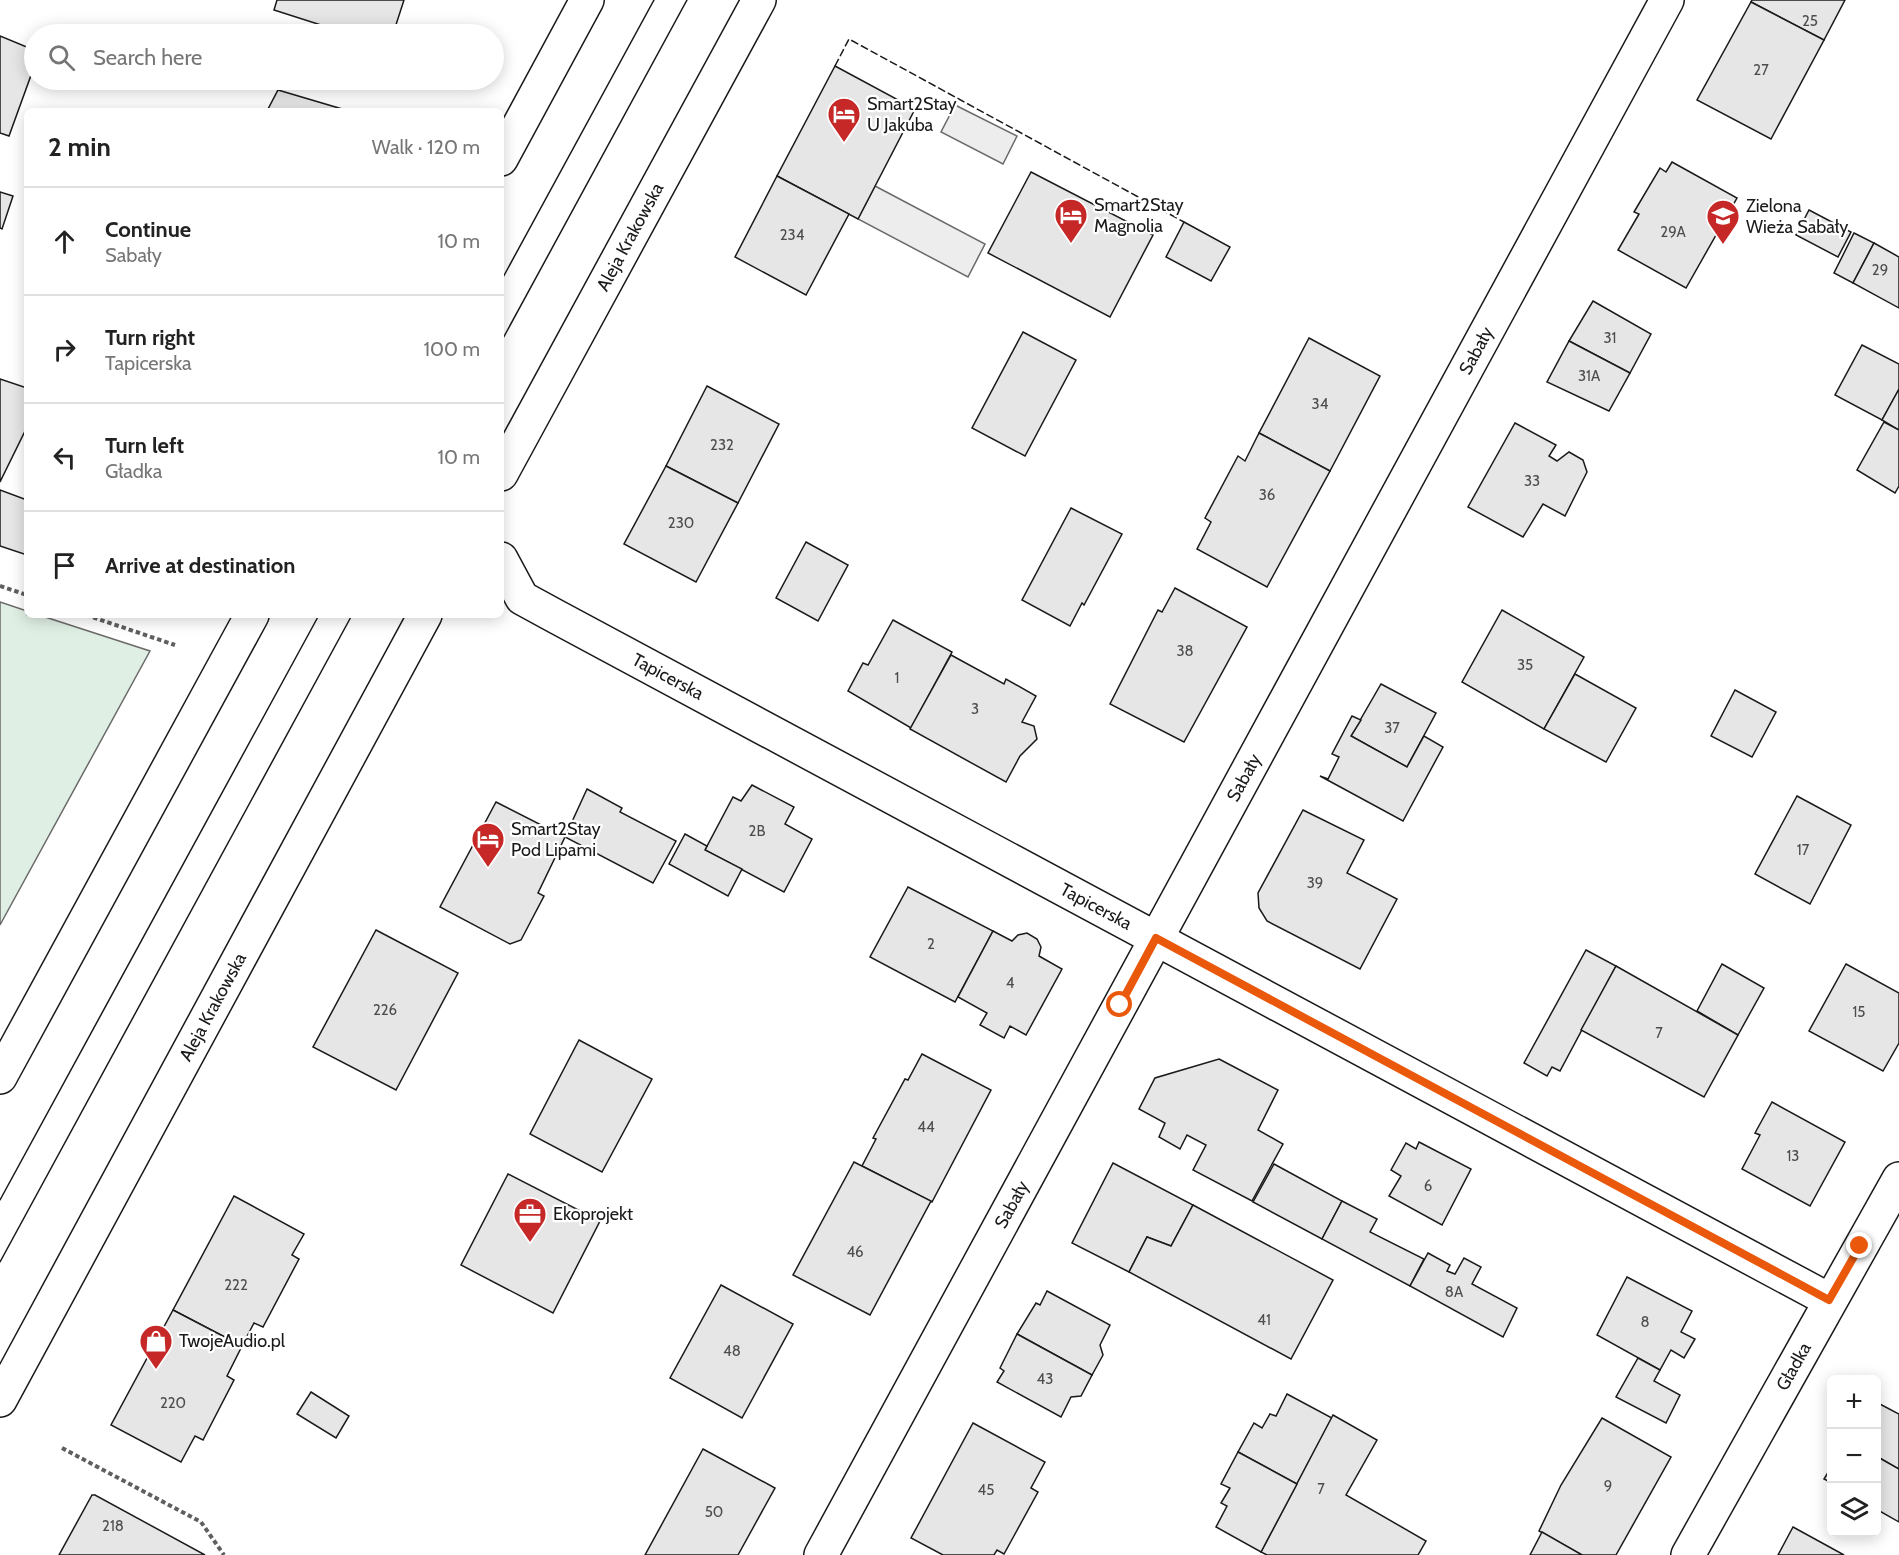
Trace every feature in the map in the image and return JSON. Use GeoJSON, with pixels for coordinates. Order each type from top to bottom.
{"type":"FeatureCollection","features":[{"type":"Feature","properties":{"kind":"street"},"geometry":{"type":"LineString","coordinates":[[504,153],[587,0]]}},
{"type":"Feature","properties":{"kind":"street","name":"Aleja Krakowska"},"geometry":{"type":"LineString","coordinates":[[504,468],[759,0]]}},
{"type":"Feature","properties":{"kind":"street","name":"Sabały"},"geometry":{"type":"LineString","coordinates":[[821,1555],[1667,0]]}},
{"type":"Feature","properties":{"kind":"street","name":"Tapicerska"},"geometry":{"type":"LineString","coordinates":[[504,570],[512,598],[1156,938],[1829,1300]]}},
{"type":"Feature","properties":{"kind":"street"},"geometry":{"type":"LineString","coordinates":[[0,1077],[250,618]]}},
{"type":"Feature","properties":{"kind":"street","name":"Aleja Krakowska"},"geometry":{"type":"LineString","coordinates":[[0,1400],[422,618]]}},
{"type":"Feature","properties":{"kind":"street","name":"Gładka"},"geometry":{"type":"LineString","coordinates":[[1688,1555],[1829,1300],[1899,1179]]}},
{"type":"Feature","properties":{"kind":"path"},"geometry":{"type":"LineString","coordinates":[[0,586],[24,594]]}},
{"type":"Feature","properties":{"kind":"path"},"geometry":{"type":"LineString","coordinates":[[95,618],[175,645]]}},
{"type":"Feature","properties":{"kind":"path"},"geometry":{"type":"LineString","coordinates":[[62,1448],[201,1522],[224,1555]]}},
{"type":"Feature","properties":{"kind":"green space"},"geometry":{"type":"Polygon","coordinates":[[[0,602],[24,610],[24,618],[48,618],[150,651],[0,925],[0,602]]]}},
{"type":"Feature","properties":{"kind":"shaded area"},"geometry":{"type":"Polygon","coordinates":[[[955,105],[1017,136],[1003,164],[941,132],[955,105]]]}},
{"type":"Feature","properties":{"kind":"shaded area"},"geometry":{"type":"Polygon","coordinates":[[[875,186],[985,244],[968,277],[858,219],[875,186]]]}},
{"type":"Feature","properties":{"kind":"building"},"geometry":{"type":"Polygon","coordinates":[[[277,0],[404,0],[396,24],[318,24],[274,10],[277,0]]]}},
{"type":"Feature","properties":{"kind":"building"},"geometry":{"type":"Polygon","coordinates":[[[1752,0],[1845,0],[1824,40],[1751,2],[1752,0]]]}},
{"type":"Feature","properties":{"kind":"building"},"geometry":{"type":"Polygon","coordinates":[[[1751,2],[1824,40],[1771,139],[1697,100],[1751,2]]]}},
{"type":"Feature","properties":{"kind":"building"},"geometry":{"type":"Polygon","coordinates":[[[0,36],[24,46],[26,90],[9,136],[0,133],[0,36]]]}},
{"type":"Feature","properties":{"kind":"building"},"geometry":{"type":"Polygon","coordinates":[[[835,66],[915,109],[858,219],[777,176],[835,66]]]}},
{"type":"Feature","properties":{"kind":"building"},"geometry":{"type":"Polygon","coordinates":[[[278,90],[339,108],[269,108],[278,90]]]}},
{"type":"Feature","properties":{"kind":"building"},"geometry":{"type":"Polygon","coordinates":[[[1672,162],[1737,198],[1686,288],[1618,250],[1639,214],[1634,212],[1660,168],[1666,172],[1672,162]]]}},
{"type":"Feature","properties":{"kind":"building","name":"Smart2Stay Magnolia"},"geometry":{"type":"Polygon","coordinates":[[[1031,172],[1153,235],[1110,317],[988,253],[1031,172]]]}},
{"type":"Feature","properties":{"kind":"building"},"geometry":{"type":"Polygon","coordinates":[[[777,176],[849,214],[806,295],[735,257],[777,176]]]}},
{"type":"Feature","properties":{"kind":"building"},"geometry":{"type":"Polygon","coordinates":[[[0,192],[13,196],[2,229],[0,228],[0,192]]]}},
{"type":"Feature","properties":{"kind":"building"},"geometry":{"type":"Polygon","coordinates":[[[1809,210],[1851,232],[1838,257],[1796,235],[1809,210]]]}},
{"type":"Feature","properties":{"kind":"building"},"geometry":{"type":"Polygon","coordinates":[[[1184,222],[1230,247],[1211,281],[1166,257],[1184,222]]]}},
{"type":"Feature","properties":{"kind":"building"},"geometry":{"type":"Polygon","coordinates":[[[1854,233],[1874,243],[1853,283],[1834,273],[1854,233]]]}},
{"type":"Feature","properties":{"kind":"building"},"geometry":{"type":"Polygon","coordinates":[[[1874,243],[1899,257],[1899,308],[1853,283],[1874,243]]]}},
{"type":"Feature","properties":{"kind":"building"},"geometry":{"type":"Polygon","coordinates":[[[1593,301],[1651,334],[1630,373],[1569,341],[1593,301]]]}},
{"type":"Feature","properties":{"kind":"building"},"geometry":{"type":"Polygon","coordinates":[[[1023,332],[1076,360],[1025,456],[972,428],[1023,332]]]}},
{"type":"Feature","properties":{"kind":"building"},"geometry":{"type":"Polygon","coordinates":[[[1309,338],[1380,376],[1330,471],[1259,433],[1309,338]]]}},
{"type":"Feature","properties":{"kind":"building"},"geometry":{"type":"Polygon","coordinates":[[[1569,341],[1630,373],[1609,411],[1547,382],[1569,341]]]}},
{"type":"Feature","properties":{"kind":"building"},"geometry":{"type":"Polygon","coordinates":[[[1862,345],[1899,364],[1899,389],[1882,420],[1835,395],[1862,345]]]}},
{"type":"Feature","properties":{"kind":"building"},"geometry":{"type":"Polygon","coordinates":[[[0,379],[24,387],[24,433],[0,482],[0,379]]]}},
{"type":"Feature","properties":{"kind":"building"},"geometry":{"type":"Polygon","coordinates":[[[707,386],[779,424],[738,503],[666,466],[707,386]]]}},
{"type":"Feature","properties":{"kind":"building"},"geometry":{"type":"Polygon","coordinates":[[[1899,389],[1899,430],[1882,420],[1899,389]]]}},
{"type":"Feature","properties":{"kind":"building"},"geometry":{"type":"Polygon","coordinates":[[[1884,422],[1899,430],[1899,486],[1895,493],[1857,470],[1884,422]]]}},
{"type":"Feature","properties":{"kind":"building"},"geometry":{"type":"Polygon","coordinates":[[[1515,423],[1556,445],[1549,456],[1557,461],[1569,452],[1583,460],[1587,472],[1565,516],[1543,504],[1523,537],[1468,507],[1515,423]]]}},
{"type":"Feature","properties":{"kind":"building"},"geometry":{"type":"Polygon","coordinates":[[[1259,433],[1330,471],[1267,587],[1197,549],[1211,522],[1205,518],[1238,456],[1245,461],[1259,433]]]}},
{"type":"Feature","properties":{"kind":"building"},"geometry":{"type":"Polygon","coordinates":[[[666,466],[738,503],[696,582],[624,544],[666,466]]]}},
{"type":"Feature","properties":{"kind":"building"},"geometry":{"type":"Polygon","coordinates":[[[0,490],[24,499],[24,554],[0,546],[0,490]]]}},
{"type":"Feature","properties":{"kind":"building"},"geometry":{"type":"Polygon","coordinates":[[[1071,508],[1122,534],[1084,605],[1082,603],[1070,626],[1022,600],[1071,508]]]}},
{"type":"Feature","properties":{"kind":"building"},"geometry":{"type":"Polygon","coordinates":[[[806,542],[848,565],[818,621],[776,598],[806,542]]]}},
{"type":"Feature","properties":{"kind":"building"},"geometry":{"type":"Polygon","coordinates":[[[1175,588],[1247,627],[1184,742],[1110,704],[1158,610],[1162,612],[1175,588]]]}},
{"type":"Feature","properties":{"kind":"building"},"geometry":{"type":"Polygon","coordinates":[[[1502,610],[1584,657],[1544,729],[1462,682],[1502,610]]]}},
{"type":"Feature","properties":{"kind":"building"},"geometry":{"type":"Polygon","coordinates":[[[893,620],[952,652],[911,728],[848,691],[863,663],[868,665],[893,620]]]}},
{"type":"Feature","properties":{"kind":"building"},"geometry":{"type":"Polygon","coordinates":[[[951,655],[1004,684],[1006,679],[1036,696],[1022,722],[1034,726],[1037,739],[1020,756],[1006,782],[910,729],[951,655]]]}},
{"type":"Feature","properties":{"kind":"building"},"geometry":{"type":"Polygon","coordinates":[[[1575,674],[1636,708],[1606,762],[1544,729],[1575,674]]]}},
{"type":"Feature","properties":{"kind":"building"},"geometry":{"type":"Polygon","coordinates":[[[1381,684],[1436,713],[1407,767],[1351,736],[1381,684]]]}},
{"type":"Feature","properties":{"kind":"building"},"geometry":{"type":"Polygon","coordinates":[[[1735,690],[1776,712],[1752,757],[1711,736],[1735,690]]]}},
{"type":"Feature","properties":{"kind":"building"},"geometry":{"type":"Polygon","coordinates":[[[1352,716],[1361,720],[1351,736],[1407,767],[1424,736],[1443,747],[1403,821],[1320,776],[1328,779],[1339,757],[1332,754],[1352,716]]]}},
{"type":"Feature","properties":{"kind":"building"},"geometry":{"type":"Polygon","coordinates":[[[752,785],[794,807],[785,824],[812,839],[784,892],[705,850],[733,797],[741,801],[752,785]]]}},
{"type":"Feature","properties":{"kind":"building"},"geometry":{"type":"Polygon","coordinates":[[[587,789],[622,808],[620,812],[676,841],[653,883],[565,837],[587,789]]]}},
{"type":"Feature","properties":{"kind":"building"},"geometry":{"type":"Polygon","coordinates":[[[1797,796],[1851,825],[1810,904],[1755,874],[1797,796]]]}},
{"type":"Feature","properties":{"kind":"building"},"geometry":{"type":"Polygon","coordinates":[[[496,802],[565,837],[538,893],[544,896],[521,940],[510,944],[440,907],[496,802]]]}},
{"type":"Feature","properties":{"kind":"building"},"geometry":{"type":"Polygon","coordinates":[[[1303,810],[1364,840],[1347,873],[1397,899],[1360,969],[1267,921],[1259,908],[1258,893],[1303,810]]]}},
{"type":"Feature","properties":{"kind":"building"},"geometry":{"type":"Polygon","coordinates":[[[685,834],[707,846],[705,850],[742,869],[728,896],[669,864],[685,834]]]}},
{"type":"Feature","properties":{"kind":"building"},"geometry":{"type":"Polygon","coordinates":[[[908,887],[993,931],[955,1002],[870,957],[908,887]]]}},
{"type":"Feature","properties":{"kind":"building"},"geometry":{"type":"Polygon","coordinates":[[[376,930],[458,973],[396,1090],[313,1047],[376,930]]]}},
{"type":"Feature","properties":{"kind":"building"},"geometry":{"type":"Polygon","coordinates":[[[993,931],[1012,941],[1018,935],[1027,933],[1037,939],[1041,947],[1039,956],[1062,969],[1026,1035],[1010,1026],[1004,1038],[980,1025],[987,1013],[958,997],[993,931]]]}},
{"type":"Feature","properties":{"kind":"building"},"geometry":{"type":"Polygon","coordinates":[[[1586,950],[1616,966],[1560,1071],[1552,1067],[1547,1076],[1524,1063],[1586,950]]]}},
{"type":"Feature","properties":{"kind":"building"},"geometry":{"type":"Polygon","coordinates":[[[1722,964],[1764,988],[1738,1035],[1697,1011],[1722,964]]]}},
{"type":"Feature","properties":{"kind":"building"},"geometry":{"type":"Polygon","coordinates":[[[1846,964],[1899,993],[1899,1043],[1883,1071],[1809,1031],[1846,964]]]}},
{"type":"Feature","properties":{"kind":"building"},"geometry":{"type":"Polygon","coordinates":[[[1616,966],[1738,1035],[1704,1097],[1581,1030],[1616,966]]]}},
{"type":"Feature","properties":{"kind":"building"},"geometry":{"type":"Polygon","coordinates":[[[579,1040],[652,1079],[602,1172],[530,1134],[579,1040]]]}},
{"type":"Feature","properties":{"kind":"building"},"geometry":{"type":"Polygon","coordinates":[[[922,1054],[991,1090],[932,1202],[862,1166],[876,1139],[873,1138],[905,1079],[908,1080],[922,1054]]]}},
{"type":"Feature","properties":{"kind":"building"},"geometry":{"type":"Polygon","coordinates":[[[1219,1059],[1278,1090],[1258,1130],[1283,1144],[1252,1201],[1193,1170],[1206,1145],[1187,1135],[1180,1149],[1159,1137],[1165,1123],[1139,1109],[1155,1078],[1219,1059]]]}},
{"type":"Feature","properties":{"kind":"building"},"geometry":{"type":"Polygon","coordinates":[[[1772,1102],[1845,1142],[1810,1206],[1742,1169],[1760,1135],[1755,1133],[1772,1102]]]}},
{"type":"Feature","properties":{"kind":"building"},"geometry":{"type":"Polygon","coordinates":[[[1419,1142],[1471,1169],[1442,1225],[1389,1196],[1401,1176],[1391,1170],[1406,1143],[1416,1149],[1419,1142]]]}},
{"type":"Feature","properties":{"kind":"building"},"geometry":{"type":"Polygon","coordinates":[[[854,1162],[931,1201],[870,1315],[793,1275],[854,1162]]]}},
{"type":"Feature","properties":{"kind":"building"},"geometry":{"type":"Polygon","coordinates":[[[1113,1163],[1193,1205],[1171,1246],[1147,1237],[1129,1272],[1072,1243],[1113,1163]]]}},
{"type":"Feature","properties":{"kind":"building"},"geometry":{"type":"Polygon","coordinates":[[[1274,1164],[1342,1201],[1322,1239],[1253,1202],[1274,1164]]]}},
{"type":"Feature","properties":{"kind":"building","name":"Ekoprojekt"},"geometry":{"type":"Polygon","coordinates":[[[508,1174],[600,1221],[553,1313],[461,1265],[508,1174]]]}},
{"type":"Feature","properties":{"kind":"building"},"geometry":{"type":"Polygon","coordinates":[[[234,1196],[304,1234],[292,1255],[299,1259],[263,1327],[254,1323],[242,1346],[173,1310],[234,1196]]]}},
{"type":"Feature","properties":{"kind":"building"},"geometry":{"type":"Polygon","coordinates":[[[1342,1201],[1377,1219],[1370,1232],[1424,1259],[1410,1286],[1322,1239],[1342,1201]]]}},
{"type":"Feature","properties":{"kind":"building"},"geometry":{"type":"Polygon","coordinates":[[[1193,1205],[1333,1280],[1291,1359],[1129,1272],[1147,1237],[1171,1246],[1193,1205]]]}},
{"type":"Feature","properties":{"kind":"building"},"geometry":{"type":"Polygon","coordinates":[[[1428,1253],[1450,1265],[1447,1271],[1455,1274],[1464,1258],[1481,1267],[1472,1284],[1517,1308],[1503,1337],[1410,1286],[1428,1253]]]}},
{"type":"Feature","properties":{"kind":"building"},"geometry":{"type":"Polygon","coordinates":[[[1627,1277],[1692,1311],[1681,1332],[1695,1339],[1684,1358],[1671,1350],[1660,1370],[1597,1335],[1627,1277]]]}},
{"type":"Feature","properties":{"kind":"building"},"geometry":{"type":"Polygon","coordinates":[[[721,1285],[793,1324],[742,1418],[670,1378],[721,1285]]]}},
{"type":"Feature","properties":{"kind":"building"},"geometry":{"type":"Polygon","coordinates":[[[1047,1291],[1110,1325],[1100,1345],[1103,1355],[1092,1375],[1017,1334],[1036,1303],[1040,1305],[1047,1291]]]}},
{"type":"Feature","properties":{"kind":"building"},"geometry":{"type":"Polygon","coordinates":[[[173,1310],[242,1346],[227,1376],[234,1380],[203,1440],[195,1436],[181,1462],[111,1425],[173,1310]]]}},
{"type":"Feature","properties":{"kind":"building"},"geometry":{"type":"Polygon","coordinates":[[[1017,1334],[1092,1375],[1081,1396],[1071,1397],[1061,1417],[997,1382],[1004,1371],[1000,1368],[1017,1334]]]}},
{"type":"Feature","properties":{"kind":"building"},"geometry":{"type":"Polygon","coordinates":[[[1638,1358],[1660,1370],[1654,1381],[1680,1395],[1666,1423],[1616,1397],[1638,1358]]]}},
{"type":"Feature","properties":{"kind":"building"},"geometry":{"type":"Polygon","coordinates":[[[311,1392],[349,1416],[336,1438],[297,1414],[311,1392]]]}},
{"type":"Feature","properties":{"kind":"building"},"geometry":{"type":"Polygon","coordinates":[[[1287,1394],[1332,1418],[1297,1484],[1238,1452],[1254,1423],[1262,1428],[1270,1414],[1276,1416],[1287,1394]]]}},
{"type":"Feature","properties":{"kind":"building"},"geometry":{"type":"Polygon","coordinates":[[[1881,1405],[1899,1414],[1899,1469],[1881,1459],[1881,1405]]]}},
{"type":"Feature","properties":{"kind":"building"},"geometry":{"type":"Polygon","coordinates":[[[1333,1415],[1377,1440],[1346,1495],[1426,1541],[1418,1555],[1267,1555],[1261,1552],[1333,1415]]]}},
{"type":"Feature","properties":{"kind":"building"},"geometry":{"type":"Polygon","coordinates":[[[1602,1418],[1671,1457],[1616,1555],[1582,1555],[1539,1531],[1561,1485],[1602,1418]]]}},
{"type":"Feature","properties":{"kind":"building"},"geometry":{"type":"Polygon","coordinates":[[[973,1423],[1045,1462],[1031,1488],[1038,1492],[1004,1554],[997,1550],[994,1555],[943,1555],[911,1538],[973,1423]]]}},
{"type":"Feature","properties":{"kind":"building"},"geometry":{"type":"Polygon","coordinates":[[[703,1449],[775,1488],[738,1555],[645,1555],[703,1449]]]}},
{"type":"Feature","properties":{"kind":"building"},"geometry":{"type":"Polygon","coordinates":[[[1238,1452],[1297,1484],[1261,1552],[1216,1527],[1227,1506],[1221,1503],[1230,1488],[1221,1484],[1238,1452]]]}},
{"type":"Feature","properties":{"kind":"building"},"geometry":{"type":"Polygon","coordinates":[[[1881,1459],[1899,1469],[1899,1522],[1881,1512],[1881,1459]]]}},
{"type":"Feature","properties":{"kind":"building"},"geometry":{"type":"Polygon","coordinates":[[[92,1495],[95,1495],[205,1555],[59,1555],[92,1495]]]}},
{"type":"Feature","properties":{"kind":"building"},"geometry":{"type":"Polygon","coordinates":[[[1793,1527],[1844,1555],[1778,1555],[1793,1527]]]}},
{"type":"Feature","properties":{"kind":"building"},"geometry":{"type":"Polygon","coordinates":[[[1542,1532],[1582,1555],[1530,1555],[1542,1532]]]}},
{"type":"Feature","properties":{"kind":"tram line"},"geometry":{"type":"LineString","coordinates":[[504,275],[654,0]]}},
{"type":"Feature","properties":{"kind":"tram line"},"geometry":{"type":"LineString","coordinates":[[504,336],[687,0]]}},
{"type":"Feature","properties":{"kind":"tram line"},"geometry":{"type":"LineString","coordinates":[[0,1200],[317,618]]}},
{"type":"Feature","properties":{"kind":"tram line"},"geometry":{"type":"LineString","coordinates":[[0,1262],[350,618]]}},
{"type":"Feature","properties":{"kind":"fence"},"geometry":{"type":"LineString","coordinates":[[835,66],[849,39],[1184,222]]}},
{"type":"Feature","properties":{"kind":"place","name":"Smart2Stay U Jakuba"},"geometry":{"type":"Point","coordinates":[844,143]}},
{"type":"Feature","properties":{"kind":"place","name":"Smart2Stay Magnolia"},"geometry":{"type":"Point","coordinates":[1071,244]}},
{"type":"Feature","properties":{"kind":"place","name":"Zielona Wieża Sabały"},"geometry":{"type":"Point","coordinates":[1723,245]}},
{"type":"Feature","properties":{"kind":"place","name":"Smart2Stay Pod Lipami"},"geometry":{"type":"Point","coordinates":[488,868]}},
{"type":"Feature","properties":{"kind":"place","name":"Ekoprojekt"},"geometry":{"type":"Point","coordinates":[530,1243]}},
{"type":"Feature","properties":{"kind":"place","name":"TwojeAudio.pl"},"geometry":{"type":"Point","coordinates":[156,1370]}},
{"type":"Feature","properties":{"kind":"route"},"geometry":{"type":"LineString","coordinates":[[1120,1005],[1156,938],[1829,1300],[1860,1246]]}}]}
